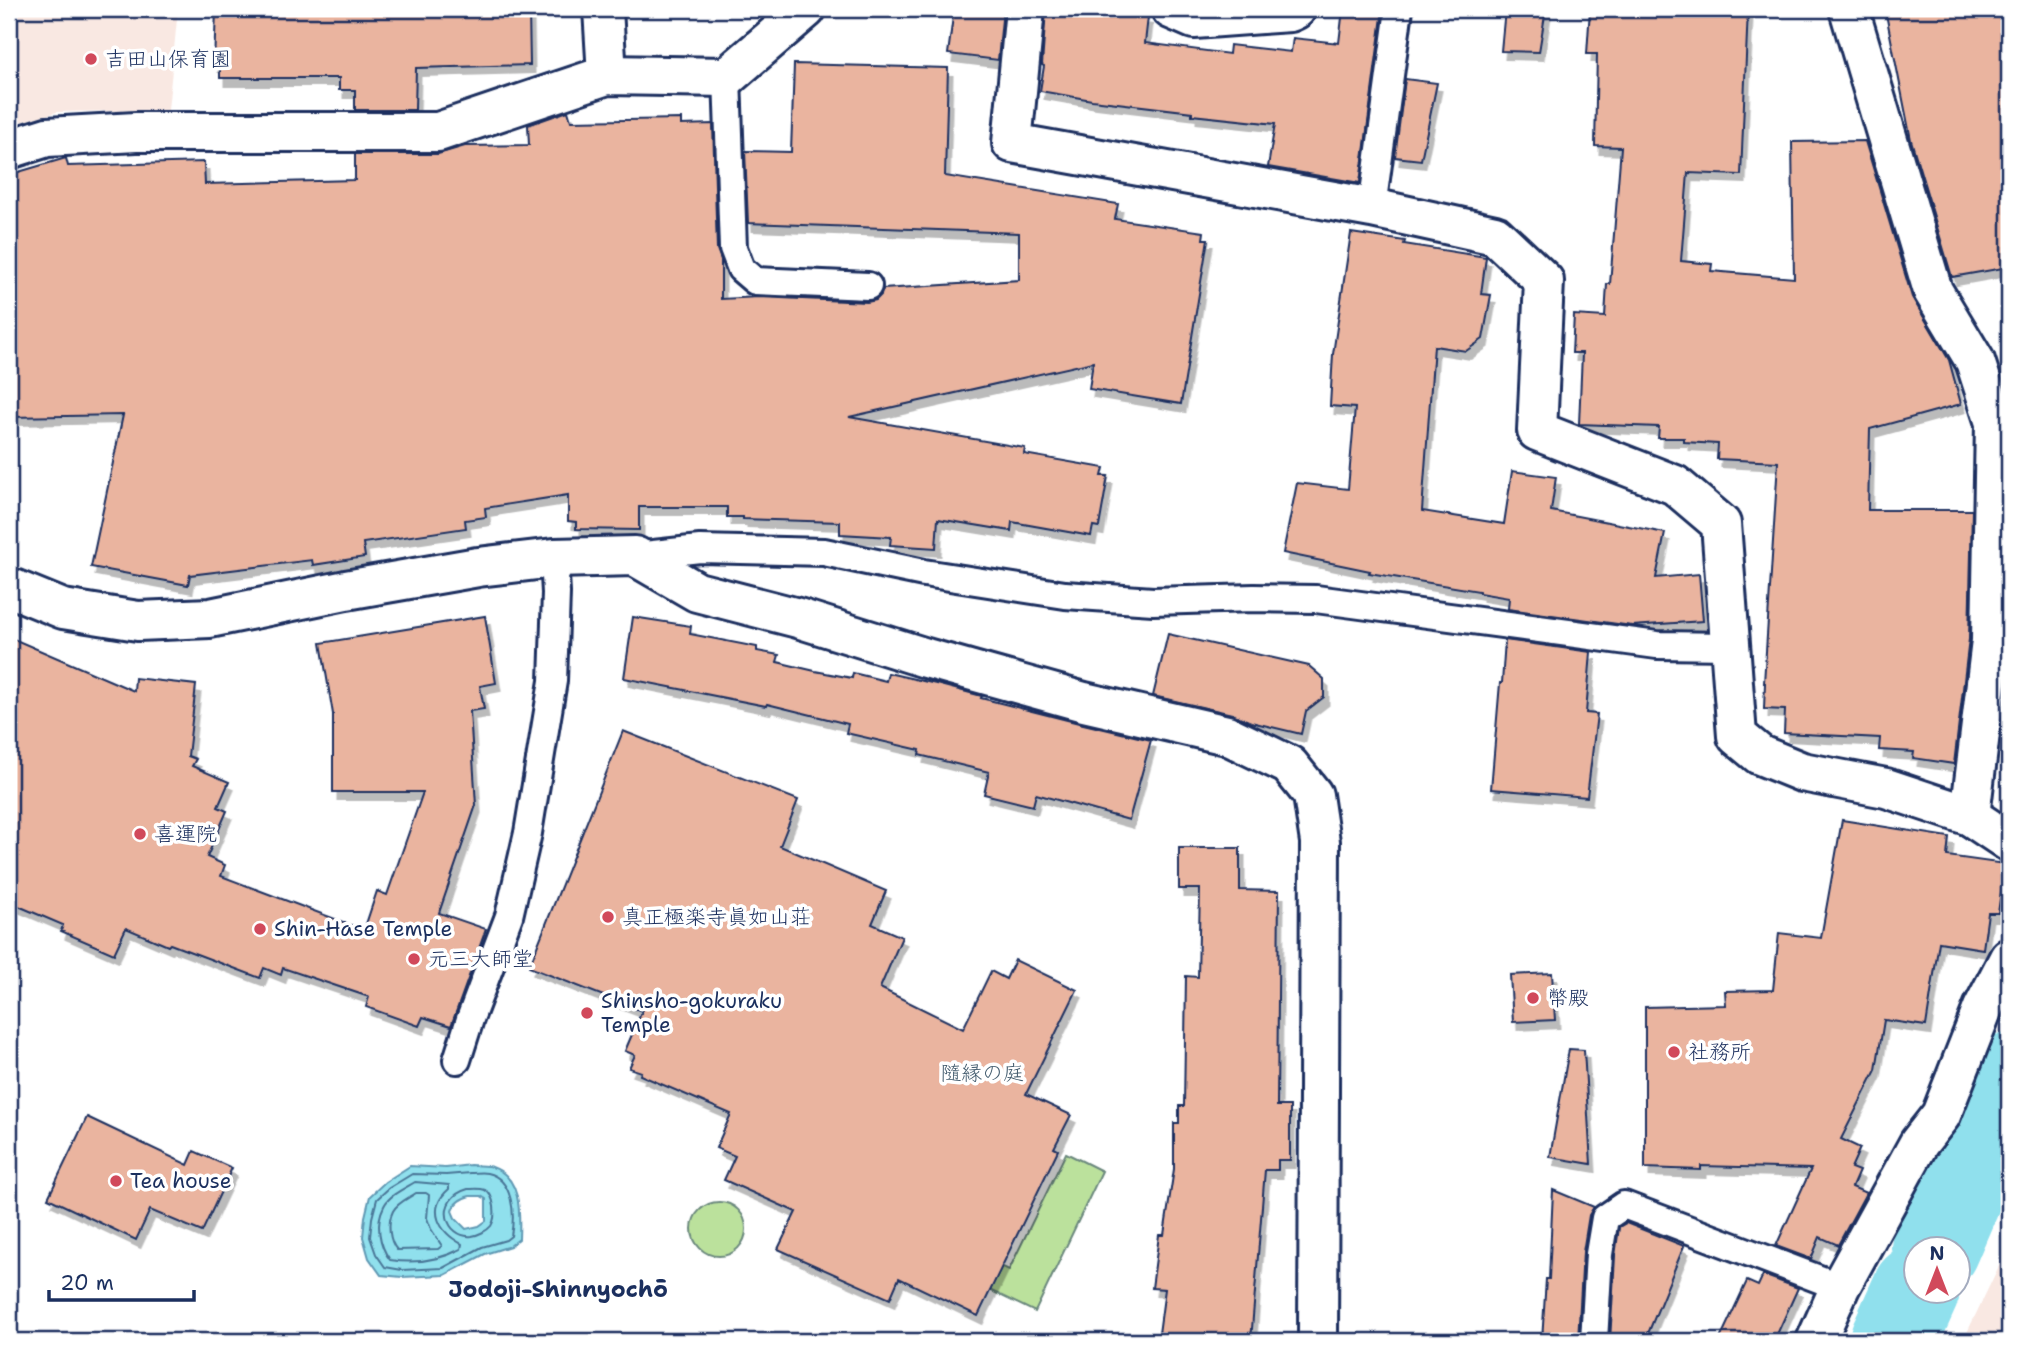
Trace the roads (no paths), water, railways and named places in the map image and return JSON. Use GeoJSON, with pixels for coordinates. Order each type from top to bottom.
{"type":"FeatureCollection","features":[{"type":"Feature","properties":{"kind":"street"},"geometry":{"type":"LineString","coordinates":[[603,9],[607,75]]}},
{"type":"Feature","properties":{"kind":"street"},"geometry":{"type":"LineString","coordinates":[[9,149],[47,137],[136,132],[438,132],[607,75],[727,77],[806,9]]}},
{"type":"Feature","properties":{"kind":"street"},"geometry":{"type":"LineString","coordinates":[[1026,9],[1012,143],[1372,208],[1495,235],[1544,282],[1537,431],[1675,485],[1721,524],[1737,736],[1760,755],[1802,772],[1886,788],[1970,816],[2009,842]]}},
{"type":"Feature","properties":{"kind":"street"},"geometry":{"type":"LineString","coordinates":[[1171,9],[1194,19],[1290,12],[1296,9]]}},
{"type":"Feature","properties":{"kind":"street"},"geometry":{"type":"LineString","coordinates":[[1849,9],[1933,291],[1975,361],[1995,423],[1991,641],[1970,816]]}},
{"type":"Feature","properties":{"kind":"street"},"geometry":{"type":"LineString","coordinates":[[9,587],[63,609],[138,621],[210,618],[465,569],[554,558],[635,556],[697,592],[798,618],[926,658],[1084,702],[1227,735],[1289,765],[1313,795],[1320,842],[1318,1341]]}},
{"type":"Feature","properties":{"kind":"street"},"geometry":{"type":"LineString","coordinates":[[1816,1341],[1840,1287],[1919,1143],[1941,1115],[1983,1008],[2009,958]]}},
{"type":"Feature","properties":{"kind":"lane"},"geometry":{"type":"LineString","coordinates":[[1372,208],[1399,9]]}},
{"type":"Feature","properties":{"kind":"lane"},"geometry":{"type":"LineString","coordinates":[[727,77],[733,247],[741,269],[755,281],[868,286]]}},
{"type":"Feature","properties":{"kind":"lane"},"geometry":{"type":"LineString","coordinates":[[635,556],[700,549],[824,552],[923,573],[1065,595],[1153,601],[1316,599],[1657,645],[1731,646]]}},
{"type":"Feature","properties":{"kind":"lane"},"geometry":{"type":"LineString","coordinates":[[457,1060],[509,916],[528,833],[553,681],[556,593],[554,558]]}},
{"type":"Feature","properties":{"kind":"lane"},"geometry":{"type":"LineString","coordinates":[[1594,1341],[1599,1254],[1605,1218],[1624,1205],[1840,1287]]}},
{"type":"Feature","properties":{"kind":"water"},"geometry":{"type":"Polygon","coordinates":[[[410,1166],[490,1166],[502,1172],[514,1187],[517,1197],[519,1239],[510,1246],[485,1254],[445,1275],[381,1275],[369,1258],[363,1237],[370,1196],[385,1182],[410,1166]],[[481,1196],[464,1198],[453,1208],[455,1218],[466,1229],[486,1221],[486,1199],[481,1196]]]}},
{"type":"Feature","properties":{"kind":"waterway"},"geometry":{"type":"LineString","coordinates":[[1941,1234],[2009,1077]]}},
{"type":"Feature","properties":{"kind":"waterway"},"geometry":{"type":"LineString","coordinates":[[1893,1341],[1910,1304]]}},
{"type":"Feature","properties":{"kind":"place","name":"吉田山保育園"},"geometry":{"type":"Point","coordinates":[91,59]}},
{"type":"Feature","properties":{"kind":"place","name":"喜運院"},"geometry":{"type":"Point","coordinates":[140,834]}},
{"type":"Feature","properties":{"kind":"place","name":"真正極楽寺眞如山荘"},"geometry":{"type":"Point","coordinates":[608,917]}},
{"type":"Feature","properties":{"kind":"place","name":"Shin-Hase Temple"},"geometry":{"type":"Point","coordinates":[260,929]}},
{"type":"Feature","properties":{"kind":"place","name":"元三大師堂"},"geometry":{"type":"Point","coordinates":[414,959]}},
{"type":"Feature","properties":{"kind":"place","name":"幣殿"},"geometry":{"type":"Point","coordinates":[1533,998]}},
{"type":"Feature","properties":{"kind":"place","name":"Shinsho-gokuraku Temple"},"geometry":{"type":"Point","coordinates":[587,1013]}},
{"type":"Feature","properties":{"kind":"place","name":"社務所"},"geometry":{"type":"Point","coordinates":[1674,1052]}},
{"type":"Feature","properties":{"kind":"place","name":"Tea house"},"geometry":{"type":"Point","coordinates":[116,1181]}},
{"type":"Feature","properties":{"kind":"district","name":"Jodoji-Shinnyochō"},"geometry":{"type":"Point","coordinates":[558,1289]}},
{"type":"Feature","properties":{"kind":"park label","name":"隨縁の庭"},"geometry":{"type":"Point","coordinates":[982,1073]}}]}
